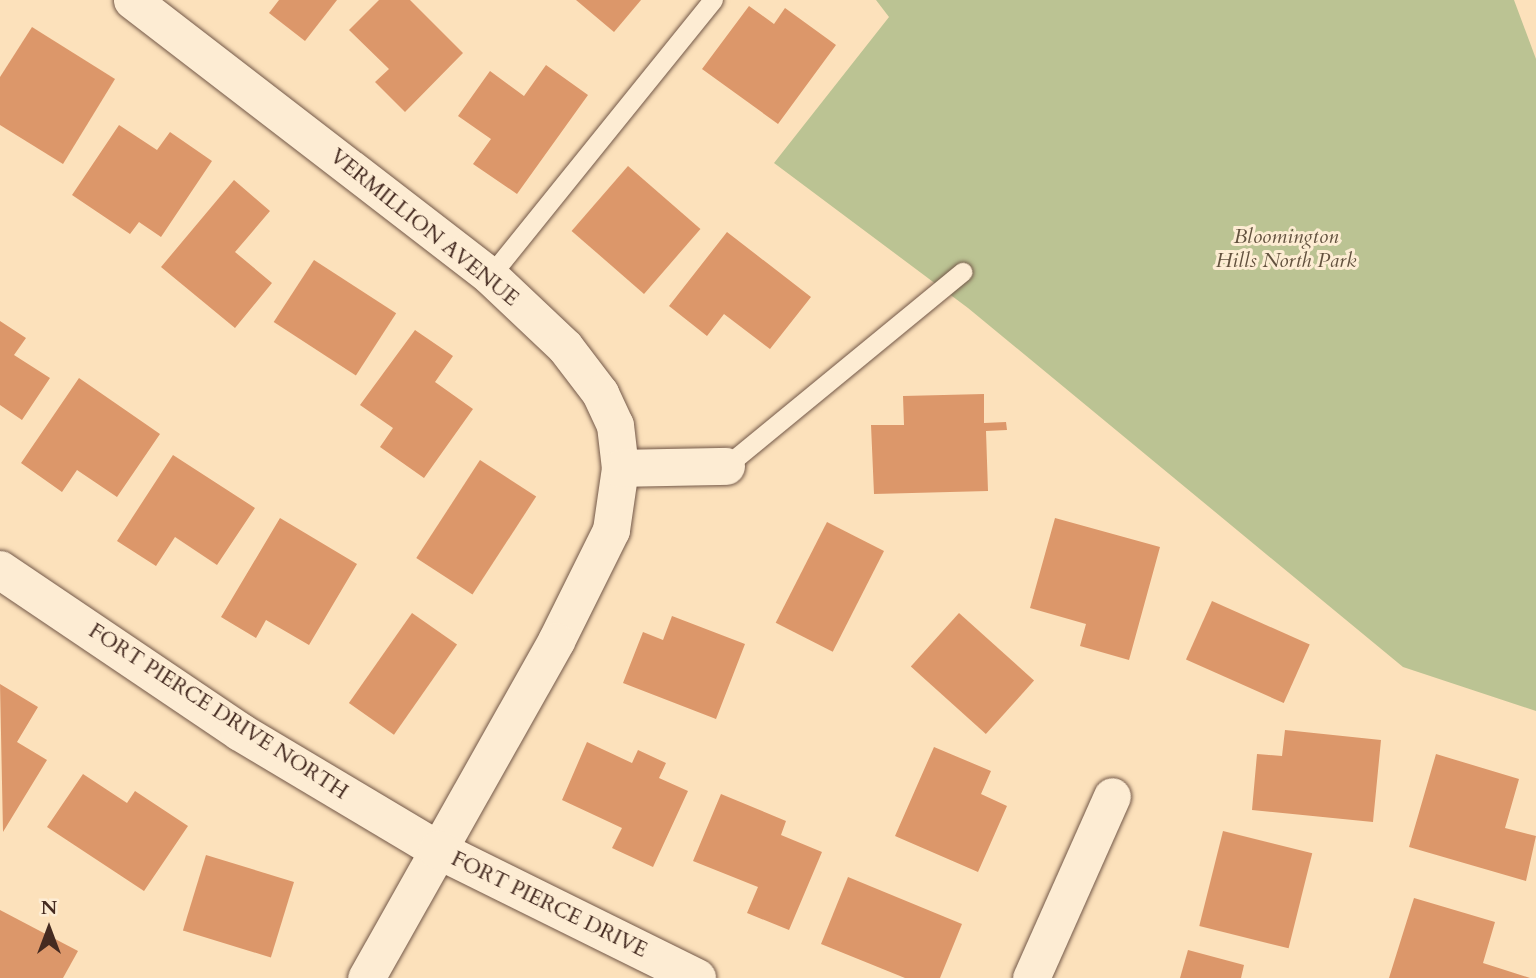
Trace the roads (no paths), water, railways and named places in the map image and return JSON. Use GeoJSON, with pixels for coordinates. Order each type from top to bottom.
{"type":"FeatureCollection","features":[{"type":"Feature","properties":{"kind":"street","name":"VERMILLION AVENUE"},"geometry":{"type":"LineString","coordinates":[[132,0],[490,276],[565,347],[600,393],[615,425],[620,468],[611,530],[556,641],[366,978]]}},
{"type":"Feature","properties":{"kind":"street"},"geometry":{"type":"LineString","coordinates":[[620,468],[726,466]]}},
{"type":"Feature","properties":{"kind":"street","name":"FORT PIERCE DRIVE NORTH"},"geometry":{"type":"LineString","coordinates":[[0,570],[240,732],[438,850]]}},
{"type":"Feature","properties":{"kind":"street"},"geometry":{"type":"LineString","coordinates":[[1031,978],[1112,796]]}},
{"type":"Feature","properties":{"kind":"street","name":"FORT PIERCE DRIVE"},"geometry":{"type":"LineString","coordinates":[[438,850],[697,978]]}},
{"type":"Feature","properties":{"kind":"lane"},"geometry":{"type":"LineString","coordinates":[[490,276],[713,0]]}},
{"type":"Feature","properties":{"kind":"lane"},"geometry":{"type":"LineString","coordinates":[[726,466],[962,272]]}},
{"type":"Feature","properties":{"kind":"park label","name":"Bloomington Hills North Park"},"geometry":{"type":"Point","coordinates":[1286,249]}}]}
